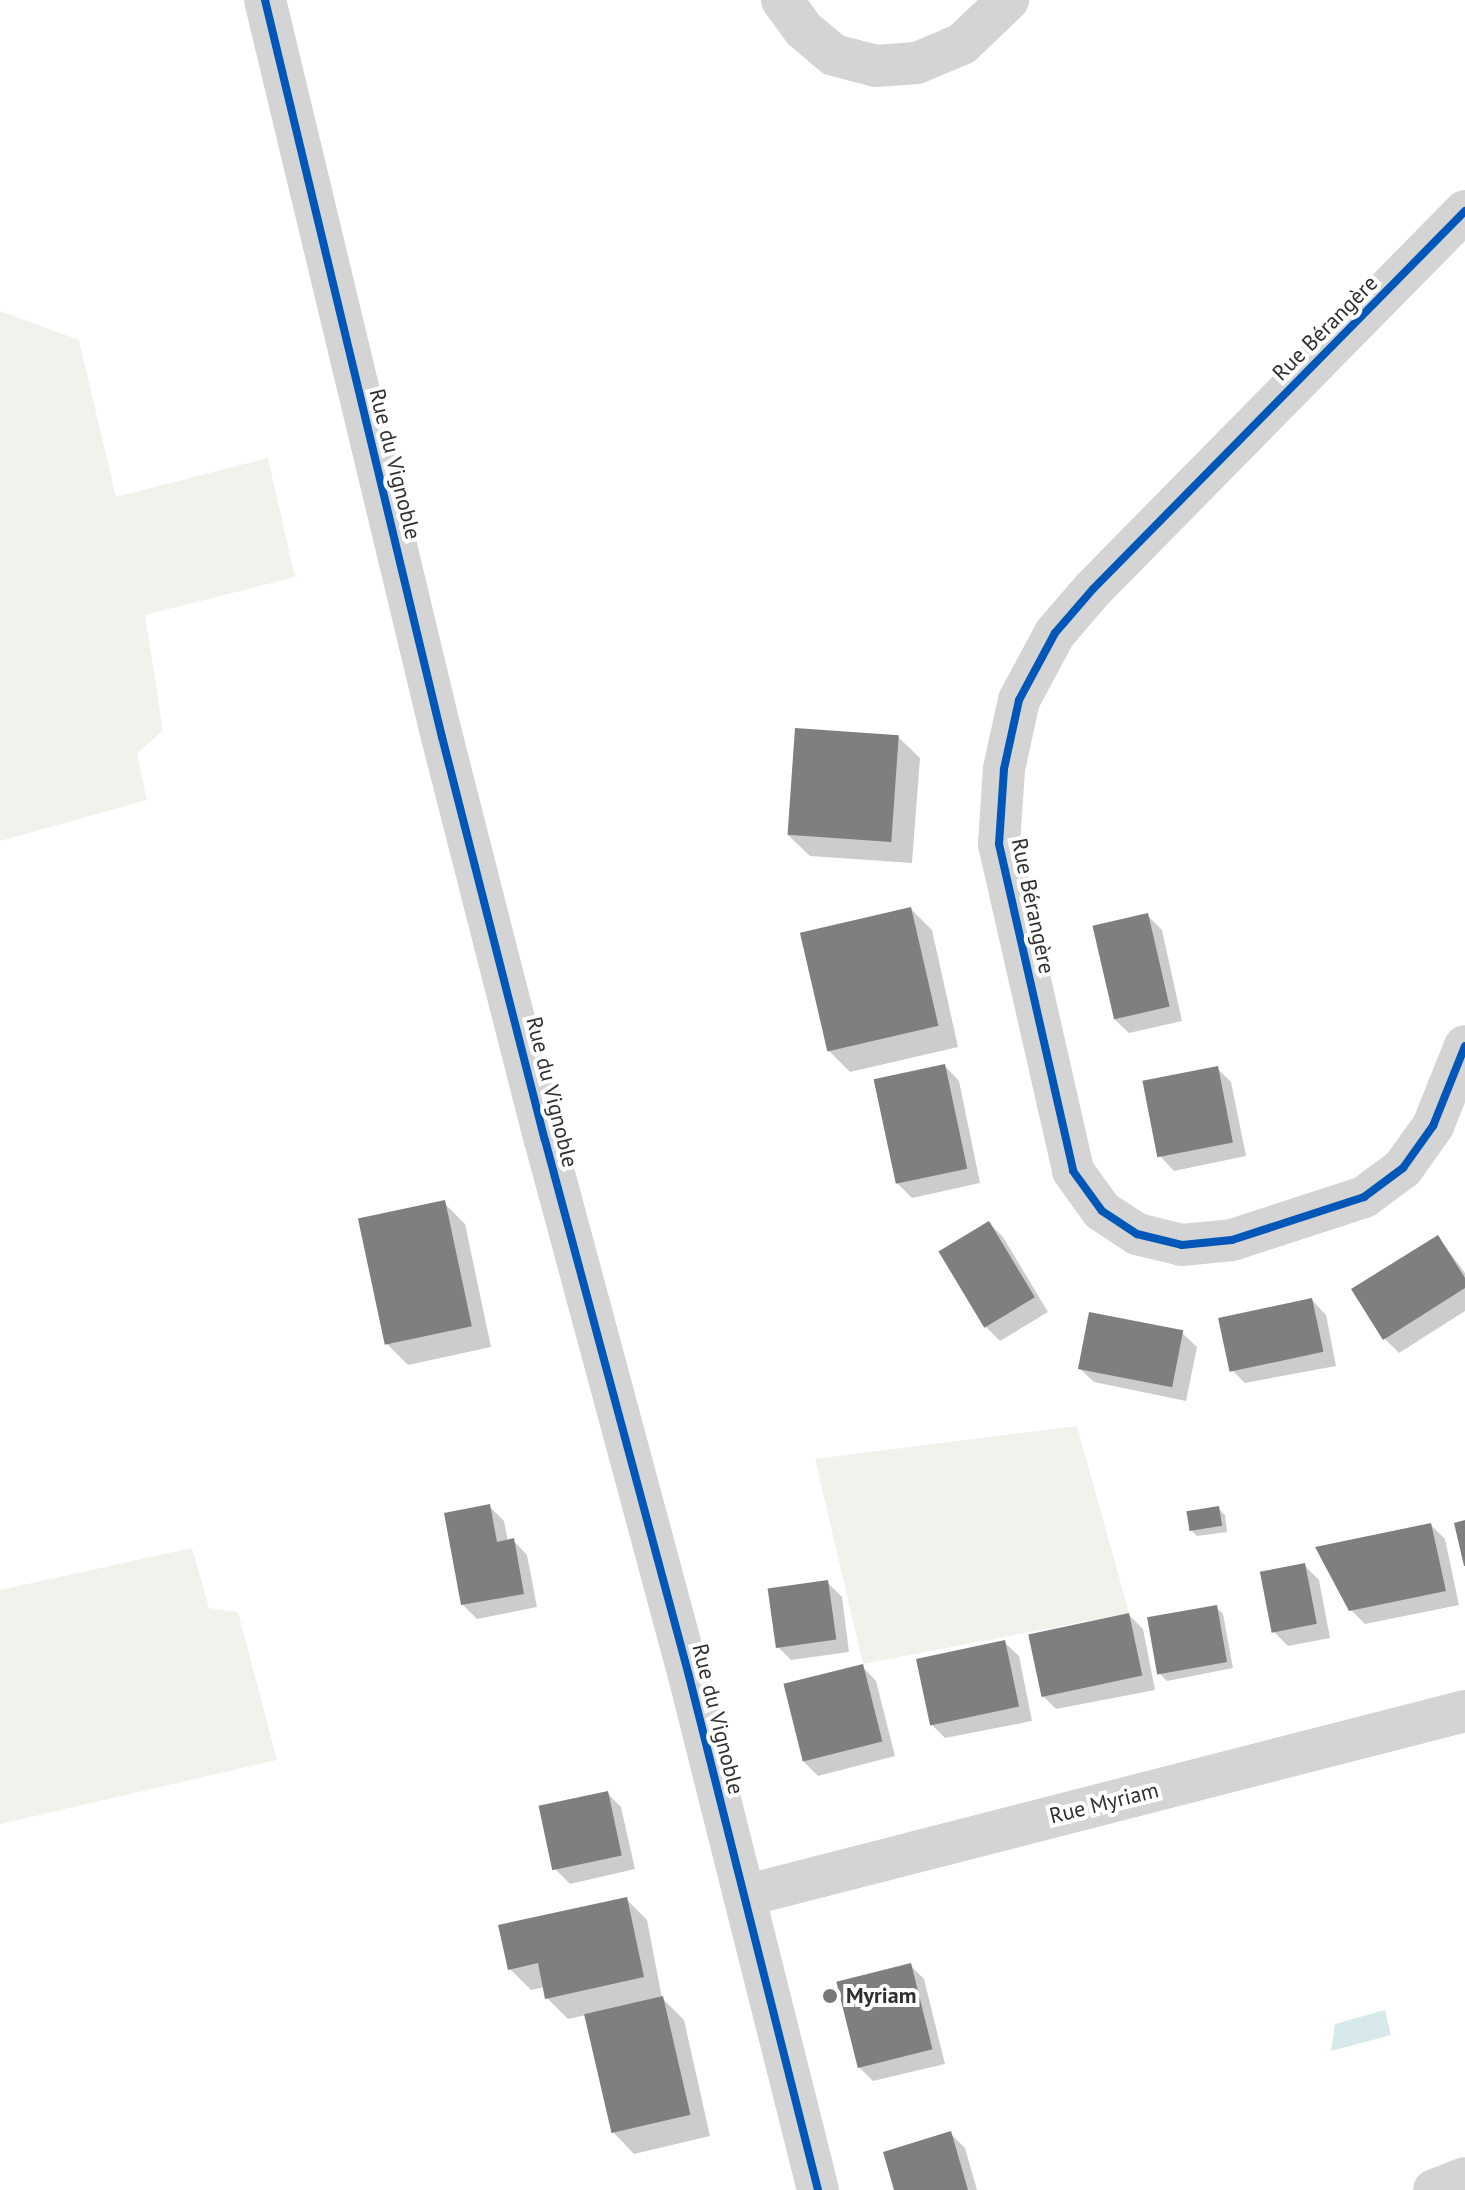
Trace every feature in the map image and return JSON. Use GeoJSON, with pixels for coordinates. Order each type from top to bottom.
{"type":"FeatureCollection","features":[{"type":"Feature","properties":{"kind":"street","name":"Rue du Vignoble"},"geometry":{"type":"LineString","coordinates":[[265,0],[442,737],[818,2190]]}},
{"type":"Feature","properties":{"kind":"street"},"geometry":{"type":"LineString","coordinates":[[782,0],[804,30],[834,55],[876,66],[917,63],[962,44],[1008,0]]}},
{"type":"Feature","properties":{"kind":"street","name":"Rue Bérangère"},"geometry":{"type":"LineString","coordinates":[[1465,211],[1093,589],[1055,633],[1019,700],[1004,769],[999,844],[1073,1171],[1102,1211],[1137,1234],[1182,1245],[1232,1240],[1364,1197],[1403,1168],[1433,1126],[1465,1046]]}},
{"type":"Feature","properties":{"kind":"street","name":"Rue Myriam"},"geometry":{"type":"LineString","coordinates":[[744,1896],[1465,1711]]}},
{"type":"Feature","properties":{"kind":"street"},"geometry":{"type":"LineString","coordinates":[[1434,2190],[1465,2178]]}},
{"type":"Feature","properties":{"kind":"shaded area"},"geometry":{"type":"Polygon","coordinates":[[[0,311],[79,340],[116,497],[268,458],[295,577],[145,615],[163,730],[137,754],[147,800],[0,841],[0,311]]]}},
{"type":"Feature","properties":{"kind":"shaded area"},"geometry":{"type":"Polygon","coordinates":[[[1077,1426],[1129,1613],[863,1664],[815,1459],[1077,1426]]]}},
{"type":"Feature","properties":{"kind":"shaded area"},"geometry":{"type":"Polygon","coordinates":[[[192,1548],[209,1608],[238,1612],[277,1760],[0,1824],[0,1590],[192,1548]]]}},
{"type":"Feature","properties":{"kind":"shaded area"},"geometry":{"type":"Polygon","coordinates":[[[1385,2010],[1391,2035],[1331,2051],[1335,2024],[1385,2010]]]}},
{"type":"Feature","properties":{"kind":"building"},"geometry":{"type":"Polygon","coordinates":[[[795,728],[899,735],[891,842],[788,835],[795,728]]]}},
{"type":"Feature","properties":{"kind":"building"},"geometry":{"type":"Polygon","coordinates":[[[911,907],[938,1026],[827,1052],[800,933],[911,907]]]}},
{"type":"Feature","properties":{"kind":"building"},"geometry":{"type":"Polygon","coordinates":[[[1148,913],[1170,1007],[1114,1019],[1092,926],[1148,913]]]}},
{"type":"Feature","properties":{"kind":"building"},"geometry":{"type":"Polygon","coordinates":[[[945,1064],[967,1169],[896,1184],[874,1079],[945,1064]]]}},
{"type":"Feature","properties":{"kind":"building"},"geometry":{"type":"Polygon","coordinates":[[[1218,1066],[1233,1143],[1157,1157],[1142,1081],[1218,1066]]]}},
{"type":"Feature","properties":{"kind":"building"},"geometry":{"type":"Polygon","coordinates":[[[445,1200],[472,1326],[385,1345],[358,1219],[445,1200]]]}},
{"type":"Feature","properties":{"kind":"building"},"geometry":{"type":"Polygon","coordinates":[[[989,1221],[1035,1297],[984,1328],[938,1251],[989,1221]]]}},
{"type":"Feature","properties":{"kind":"building"},"geometry":{"type":"Polygon","coordinates":[[[1438,1235],[1465,1278],[1465,1288],[1383,1340],[1351,1289],[1438,1235]]]}},
{"type":"Feature","properties":{"kind":"building"},"geometry":{"type":"Polygon","coordinates":[[[1312,1298],[1323,1352],[1230,1372],[1218,1318],[1312,1298]]]}},
{"type":"Feature","properties":{"kind":"building"},"geometry":{"type":"Polygon","coordinates":[[[1089,1312],[1183,1330],[1172,1387],[1078,1369],[1089,1312]]]}},
{"type":"Feature","properties":{"kind":"building"},"geometry":{"type":"Polygon","coordinates":[[[490,1504],[497,1542],[514,1538],[524,1594],[461,1605],[444,1513],[490,1504]]]}},
{"type":"Feature","properties":{"kind":"building"},"geometry":{"type":"Polygon","coordinates":[[[1219,1506],[1222,1526],[1190,1531],[1186,1511],[1219,1506]]]}},
{"type":"Feature","properties":{"kind":"building"},"geometry":{"type":"Polygon","coordinates":[[[1465,1520],[1465,1566],[1464,1566],[1454,1523],[1465,1520]]]}},
{"type":"Feature","properties":{"kind":"building"},"geometry":{"type":"Polygon","coordinates":[[[1431,1523],[1446,1591],[1349,1611],[1315,1547],[1431,1523]]]}},
{"type":"Feature","properties":{"kind":"building"},"geometry":{"type":"Polygon","coordinates":[[[1305,1563],[1317,1624],[1272,1633],[1260,1572],[1305,1563]]]}},
{"type":"Feature","properties":{"kind":"building"},"geometry":{"type":"Polygon","coordinates":[[[828,1580],[836,1639],[776,1648],[768,1588],[828,1580]]]}},
{"type":"Feature","properties":{"kind":"building"},"geometry":{"type":"Polygon","coordinates":[[[1217,1605],[1227,1662],[1157,1674],[1147,1617],[1217,1605]]]}},
{"type":"Feature","properties":{"kind":"building"},"geometry":{"type":"Polygon","coordinates":[[[1129,1613],[1142,1676],[1042,1697],[1028,1634],[1129,1613]]]}},
{"type":"Feature","properties":{"kind":"building"},"geometry":{"type":"Polygon","coordinates":[[[1005,1640],[1019,1707],[930,1725],[916,1659],[1005,1640]]]}},
{"type":"Feature","properties":{"kind":"building"},"geometry":{"type":"Polygon","coordinates":[[[863,1664],[882,1742],[803,1761],[783,1684],[863,1664]]]}},
{"type":"Feature","properties":{"kind":"building"},"geometry":{"type":"Polygon","coordinates":[[[608,1791],[622,1856],[552,1870],[539,1806],[608,1791]]]}},
{"type":"Feature","properties":{"kind":"building"},"geometry":{"type":"Polygon","coordinates":[[[627,1897],[644,1977],[545,1999],[538,1963],[508,1970],[498,1925],[627,1897]]]}},
{"type":"Feature","properties":{"kind":"building"},"geometry":{"type":"Polygon","coordinates":[[[911,1963],[933,2049],[858,2068],[836,1982],[911,1963]]]}},
{"type":"Feature","properties":{"kind":"building"},"geometry":{"type":"Polygon","coordinates":[[[663,1996],[690,2115],[612,2133],[584,2014],[663,1996]]]}},
{"type":"Feature","properties":{"kind":"building"},"geometry":{"type":"Polygon","coordinates":[[[951,2131],[968,2190],[894,2190],[883,2152],[951,2131]]]}},
{"type":"Feature","properties":{"kind":"cycle path"},"geometry":{"type":"LineString","coordinates":[[265,0],[442,737],[545,1140],[689,1676],[818,2190]]}},
{"type":"Feature","properties":{"kind":"cycle path"},"geometry":{"type":"LineString","coordinates":[[1465,211],[1093,589],[1055,633],[1019,700],[1004,769],[999,844],[1073,1171],[1102,1211],[1137,1234],[1182,1245],[1232,1240],[1364,1197],[1403,1168],[1433,1126],[1465,1046]]}},
{"type":"Feature","properties":{"kind":"place","name":"Myriam"},"geometry":{"type":"Point","coordinates":[830,1996]}}]}
